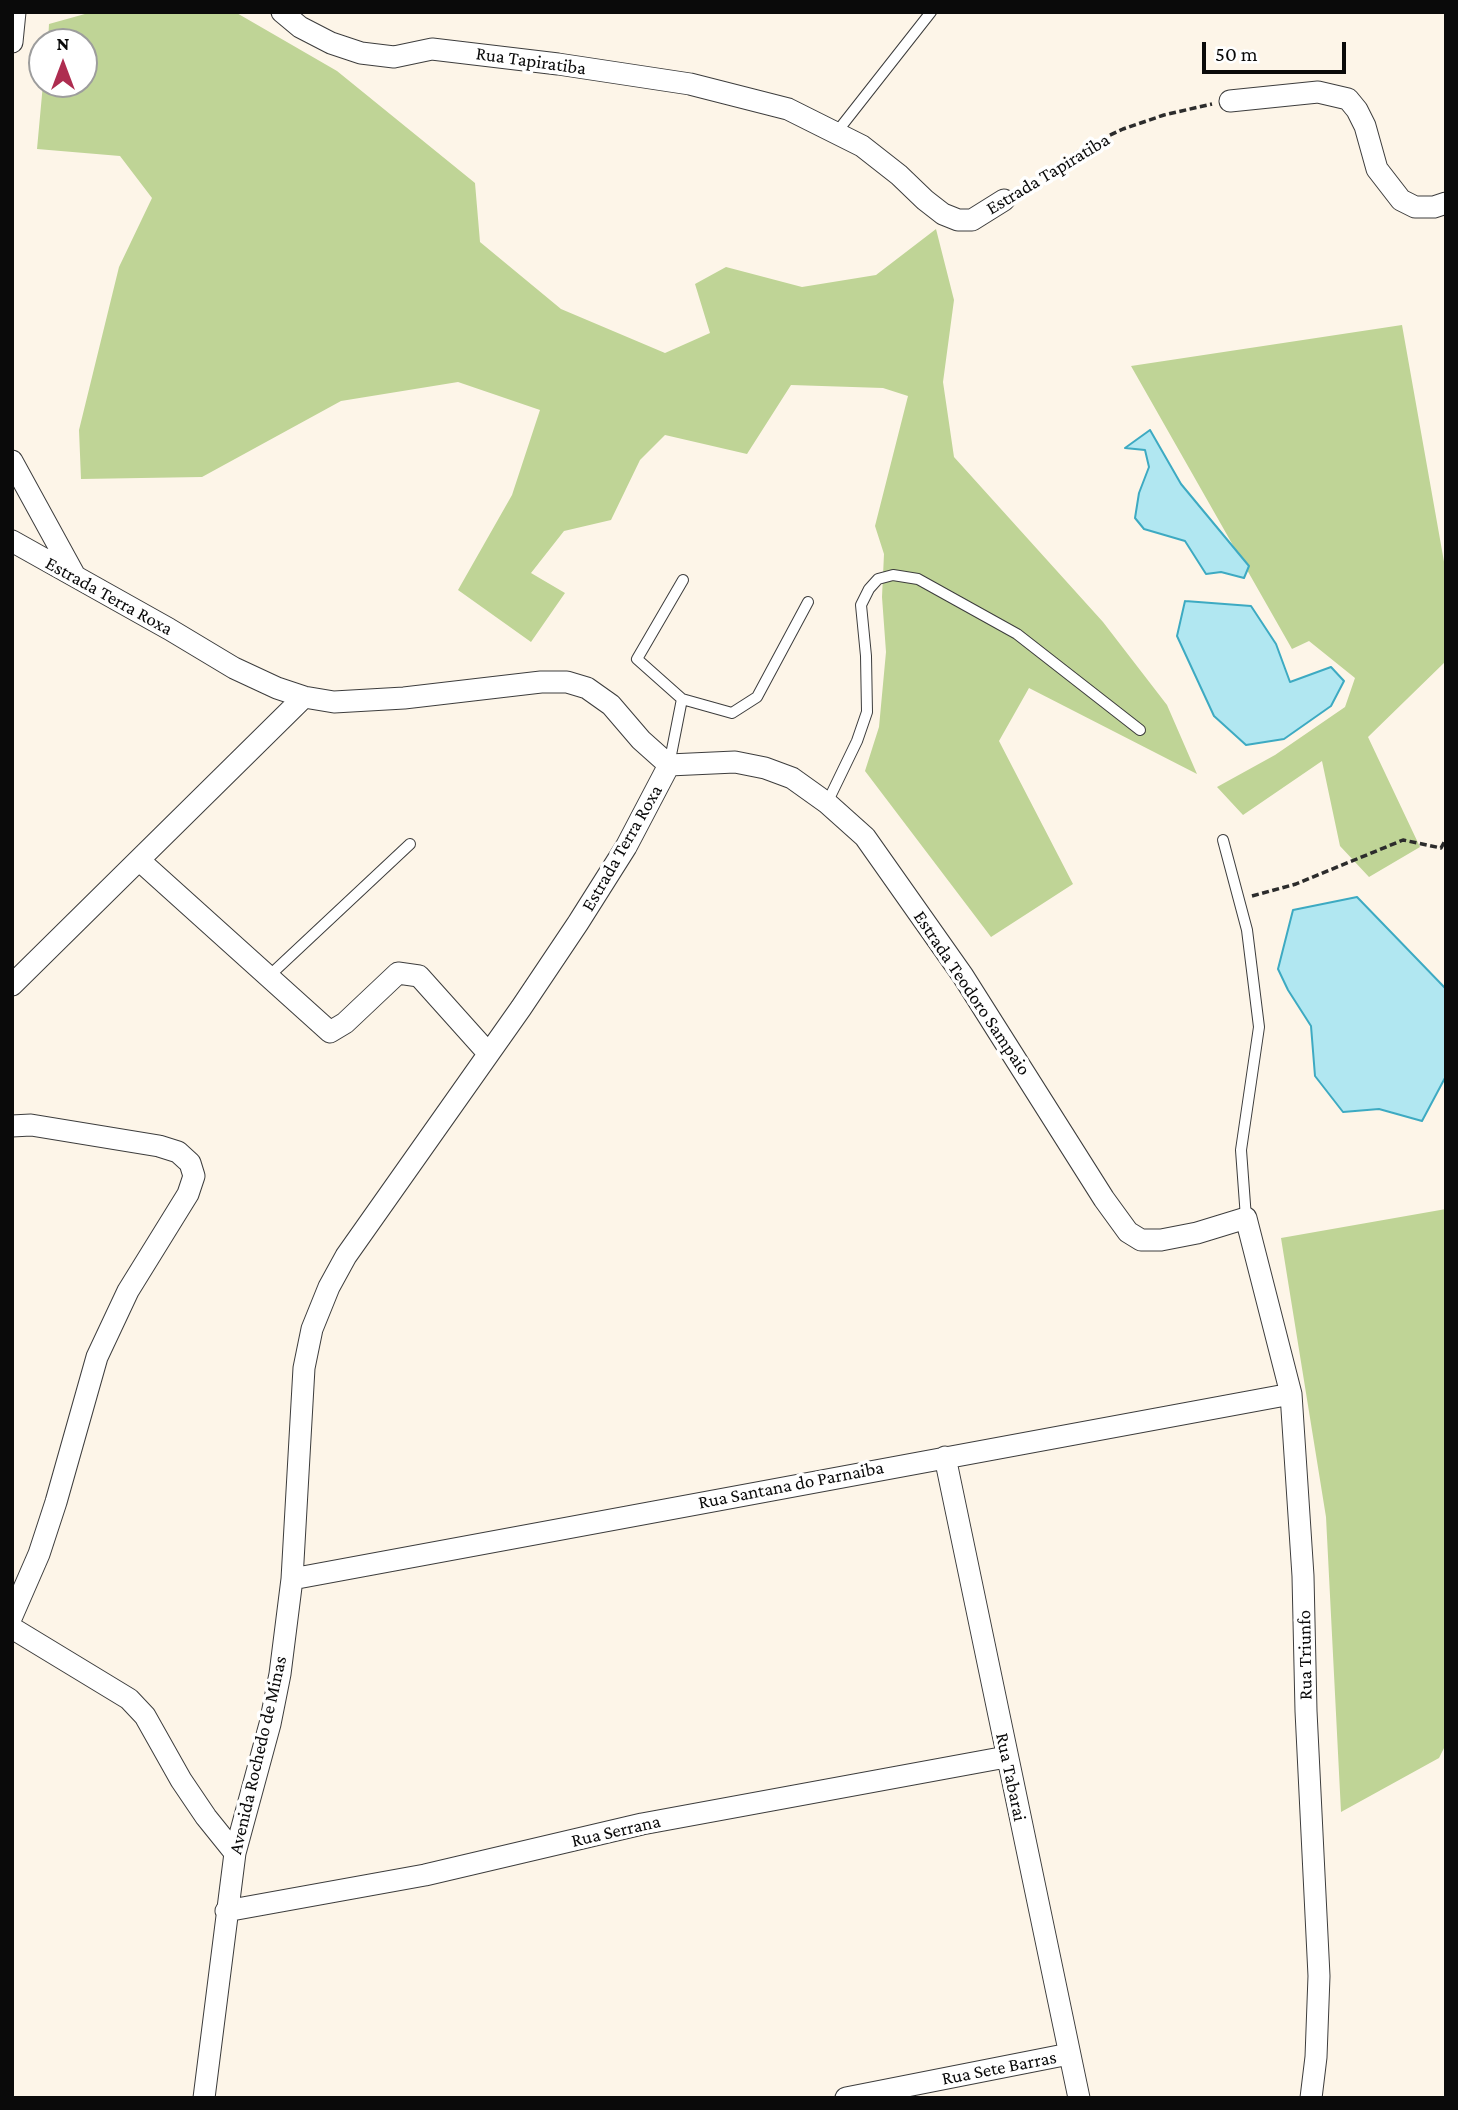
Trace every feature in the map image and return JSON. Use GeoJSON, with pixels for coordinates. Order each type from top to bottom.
{"type":"FeatureCollection","features":[{"type":"Feature","properties":{"kind":"street"},"geometry":{"type":"LineString","coordinates":[[12,42],[15,12]]}},
{"type":"Feature","properties":{"kind":"street","name":"Rua Tapiratiba"},"geometry":{"type":"LineString","coordinates":[[282,12],[300,27],[331,43],[361,53],[394,57],[432,49],[558,64],[690,84],[788,108]]}},
{"type":"Feature","properties":{"kind":"street"},"geometry":{"type":"LineString","coordinates":[[1230,101],[1318,92],[1349,99],[1365,126],[1377,169],[1401,200],[1415,207],[1434,207],[1446,203]]}},
{"type":"Feature","properties":{"kind":"street","name":"Estrada Tapiratiba"},"geometry":{"type":"LineString","coordinates":[[788,108],[863,146],[925,200],[943,214],[957,220],[972,220],[1004,200]]}},
{"type":"Feature","properties":{"kind":"street"},"geometry":{"type":"LineString","coordinates":[[12,461],[75,576]]}},
{"type":"Feature","properties":{"kind":"street","name":"Estrada Terra Roxa"},"geometry":{"type":"LineString","coordinates":[[12,541],[234,668],[277,688],[304,697],[334,702],[567,682],[587,688],[611,705],[641,740],[669,765],[626,847],[578,923],[346,1256],[329,1287],[312,1329]]}},
{"type":"Feature","properties":{"kind":"street"},"geometry":{"type":"LineString","coordinates":[[12,985],[304,697]]}},
{"type":"Feature","properties":{"kind":"street","name":"Estrada Teodoro Sampaio"},"geometry":{"type":"LineString","coordinates":[[669,765],[734,762],[765,768],[792,778],[827,803],[865,837],[963,976],[1104,1199],[1128,1232],[1141,1240],[1161,1240],[1197,1233],[1246,1218]]}},
{"type":"Feature","properties":{"kind":"street"},"geometry":{"type":"LineString","coordinates":[[139,860],[330,1032],[345,1023],[398,973],[419,976],[488,1053]]}},
{"type":"Feature","properties":{"kind":"street"},"geometry":{"type":"LineString","coordinates":[[12,1126],[32,1125],[159,1146],[178,1152],[190,1163],[194,1176],[188,1194],[128,1291],[97,1357],[57,1502],[39,1554],[12,1616]]}},
{"type":"Feature","properties":{"kind":"street","name":"Rua Triunfo"},"geometry":{"type":"LineString","coordinates":[[1246,1218],[1291,1394],[1303,1576],[1306,1711],[1319,1976],[1311,2098]]}},
{"type":"Feature","properties":{"kind":"street","name":"Avenida Rochedo de Minas"},"geometry":{"type":"LineString","coordinates":[[204,2098],[235,1853],[280,1674],[292,1579],[304,1368],[312,1329]]}},
{"type":"Feature","properties":{"kind":"street","name":"Rua Santana do Parnaiba"},"geometry":{"type":"LineString","coordinates":[[292,1579],[1291,1394]]}},
{"type":"Feature","properties":{"kind":"street","name":"Rua Tabarai"},"geometry":{"type":"LineString","coordinates":[[945,1457],[1079,2098]]}},
{"type":"Feature","properties":{"kind":"street"},"geometry":{"type":"LineString","coordinates":[[12,1628],[130,1699],[145,1716],[200,1808],[235,1853]]}},
{"type":"Feature","properties":{"kind":"street","name":"Rua Serrana"},"geometry":{"type":"LineString","coordinates":[[226,1910],[425,1875],[642,1824],[1006,1757]]}},
{"type":"Feature","properties":{"kind":"street","name":"Rua Sete Barras"},"geometry":{"type":"LineString","coordinates":[[846,2098],[1069,2054]]}},
{"type":"Feature","properties":{"kind":"lane"},"geometry":{"type":"LineString","coordinates":[[836,133],[931,12]]}},
{"type":"Feature","properties":{"kind":"lane"},"geometry":{"type":"LineString","coordinates":[[827,803],[857,741],[867,712],[866,656],[861,605],[878,579],[893,575],[918,579],[1017,634],[1140,730]]}},
{"type":"Feature","properties":{"kind":"lane"},"geometry":{"type":"LineString","coordinates":[[683,580],[637,659],[682,699],[732,713],[757,697],[808,602]]}},
{"type":"Feature","properties":{"kind":"lane"},"geometry":{"type":"LineString","coordinates":[[669,765],[682,699]]}},
{"type":"Feature","properties":{"kind":"lane"},"geometry":{"type":"LineString","coordinates":[[1223,840],[1239,899],[1255,981],[1259,1027],[1241,1150],[1246,1218]]}},
{"type":"Feature","properties":{"kind":"lane"},"geometry":{"type":"LineString","coordinates":[[268,977],[410,844]]}},
{"type":"Feature","properties":{"kind":"path","name":"Estrada Tapiratiba"},"geometry":{"type":"LineString","coordinates":[[1004,200],[1051,168],[1123,129],[1164,115],[1230,101]]}},
{"type":"Feature","properties":{"kind":"path"},"geometry":{"type":"LineString","coordinates":[[1239,899],[1296,884],[1403,840],[1441,848],[1446,839]]}},
{"type":"Feature","properties":{"kind":"green space"},"geometry":{"type":"Polygon","coordinates":[[[92,12],[235,12],[337,71],[475,183],[480,242],[561,309],[665,353],[710,333],[695,284],[726,267],[802,287],[876,275],[936,229],[954,300],[943,382],[954,457],[1103,622],[1167,705],[1197,774],[1029,688],[999,741],[1073,884],[991,937],[865,771],[879,727],[886,652],[882,597],[884,554],[875,526],[908,396],[883,388],[791,385],[747,454],[665,435],[640,460],[611,520],[564,531],[531,573],[565,593],[531,642],[458,590],[512,495],[540,410],[458,382],[341,401],[202,477],[81,479],[79,430],[119,267],[152,198],[120,156],[37,149],[42,98],[98,98],[98,28],[49,28],[49,24],[92,12]]]}},
{"type":"Feature","properties":{"kind":"green space"},"geometry":{"type":"Polygon","coordinates":[[[1402,325],[1446,573],[1446,661],[1368,737],[1420,847],[1369,877],[1340,846],[1322,761],[1243,815],[1217,787],[1275,755],[1345,707],[1355,678],[1309,641],[1292,649],[1131,366],[1402,325]]]}},
{"type":"Feature","properties":{"kind":"green space"},"geometry":{"type":"Polygon","coordinates":[[[1446,1209],[1446,1744],[1439,1758],[1341,1812],[1326,1517],[1281,1238],[1446,1209]]]}},
{"type":"Feature","properties":{"kind":"water"},"geometry":{"type":"Polygon","coordinates":[[[1150,430],[1181,484],[1249,566],[1244,578],[1221,572],[1206,574],[1185,541],[1144,529],[1135,518],[1139,493],[1149,467],[1145,450],[1125,448],[1150,430]]]}},
{"type":"Feature","properties":{"kind":"water"},"geometry":{"type":"Polygon","coordinates":[[[1185,601],[1251,606],[1276,644],[1290,682],[1331,667],[1344,681],[1331,706],[1284,739],[1246,745],[1214,716],[1177,636],[1185,601]]]}},
{"type":"Feature","properties":{"kind":"water"},"geometry":{"type":"Polygon","coordinates":[[[1357,897],[1446,989],[1446,1076],[1422,1121],[1379,1109],[1343,1112],[1315,1076],[1311,1026],[1278,969],[1293,910],[1357,897]]]}}]}
